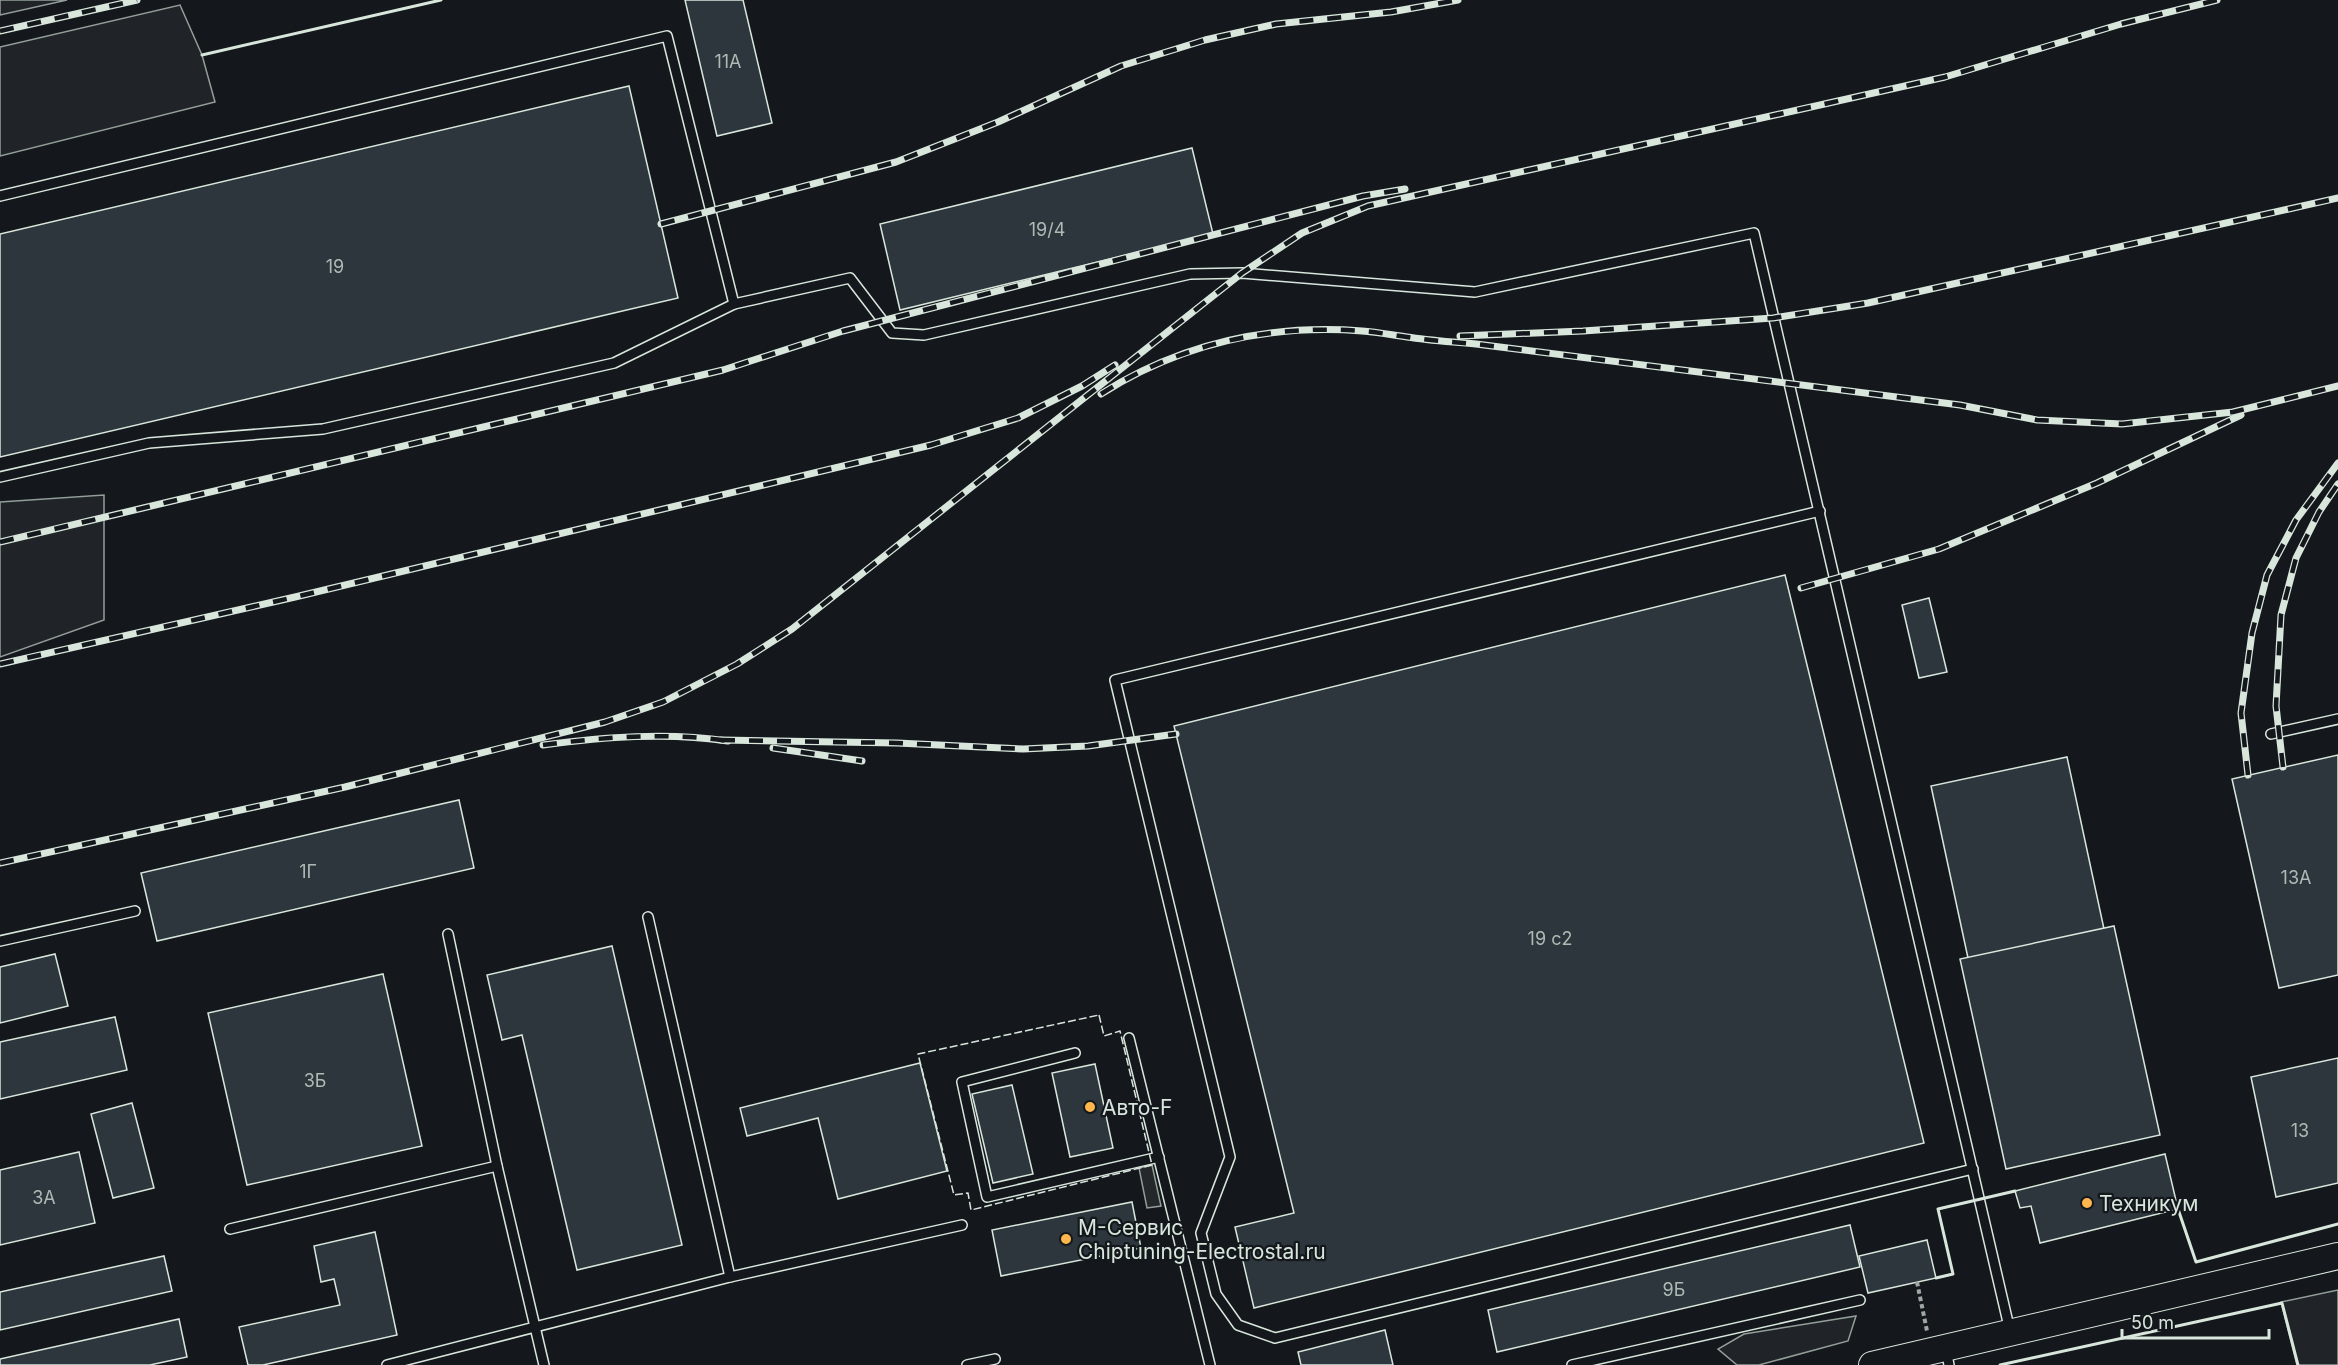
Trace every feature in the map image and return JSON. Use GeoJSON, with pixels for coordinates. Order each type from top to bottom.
{"type":"FeatureCollection","features":[{"type":"Feature","properties":{"kind":"main road"},"geometry":{"type":"LineString","coordinates":[[1872,1365],[1941,1352],[2010,1333],[2338,1256]]}},
{"type":"Feature","properties":{"kind":"lane"},"geometry":{"type":"LineString","coordinates":[[0,196],[667,36],[734,304]]}},
{"type":"Feature","properties":{"kind":"lane"},"geometry":{"type":"LineString","coordinates":[[0,477],[150,444],[323,429],[615,363],[734,304],[850,278],[892,333],[924,335],[1190,274],[1242,273],[1475,292],[1754,233],[2010,1333]]}},
{"type":"Feature","properties":{"kind":"lane"},"geometry":{"type":"LineString","coordinates":[[1820,511],[1115,681],[1230,1157],[1201,1233],[1216,1294],[1238,1325],[1275,1338],[1973,1169]]}},
{"type":"Feature","properties":{"kind":"lane"},"geometry":{"type":"LineString","coordinates":[[2271,734],[2338,719]]}},
{"type":"Feature","properties":{"kind":"lane"},"geometry":{"type":"LineString","coordinates":[[0,941],[135,911]]}},
{"type":"Feature","properties":{"kind":"lane"},"geometry":{"type":"LineString","coordinates":[[648,917],[730,1277]]}},
{"type":"Feature","properties":{"kind":"lane"},"geometry":{"type":"LineString","coordinates":[[448,934],[497,1166],[544,1365]]}},
{"type":"Feature","properties":{"kind":"lane"},"geometry":{"type":"LineString","coordinates":[[1128,1038],[1210,1365]]}},
{"type":"Feature","properties":{"kind":"lane"},"geometry":{"type":"LineString","coordinates":[[1075,1053],[962,1082],[987,1197],[1158,1157]]}},
{"type":"Feature","properties":{"kind":"lane"},"geometry":{"type":"LineString","coordinates":[[230,1229],[497,1166]]}},
{"type":"Feature","properties":{"kind":"lane"},"geometry":{"type":"LineString","coordinates":[[387,1365],[730,1277],[962,1225]]}},
{"type":"Feature","properties":{"kind":"lane"},"geometry":{"type":"LineString","coordinates":[[1572,1365],[1860,1300]]}},
{"type":"Feature","properties":{"kind":"lane"},"geometry":{"type":"LineString","coordinates":[[968,1365],[995,1359]]}},
{"type":"Feature","properties":{"kind":"path"},"geometry":{"type":"LineString","coordinates":[[1917,1282],[1941,1352]]}},
{"type":"Feature","properties":{"kind":"shaded area"},"geometry":{"type":"Polygon","coordinates":[[[0,0],[67,0],[0,15],[0,0]]]}},
{"type":"Feature","properties":{"kind":"shaded area"},"geometry":{"type":"Polygon","coordinates":[[[180,5],[202,55],[215,102],[0,156],[0,47],[180,5]]]}},
{"type":"Feature","properties":{"kind":"shaded area"},"geometry":{"type":"Polygon","coordinates":[[[104,495],[104,620],[0,657],[0,502],[104,495]]]}},
{"type":"Feature","properties":{"kind":"shaded area"},"geometry":{"type":"Polygon","coordinates":[[[1152,1165],[1161,1206],[1147,1208],[1139,1168],[1152,1165]]]}},
{"type":"Feature","properties":{"kind":"shaded area"},"geometry":{"type":"Polygon","coordinates":[[[2338,1290],[2338,1365],[2297,1365],[2281,1302],[2338,1290]]]}},
{"type":"Feature","properties":{"kind":"shaded area"},"geometry":{"type":"Polygon","coordinates":[[[1856,1316],[1848,1341],[1759,1365],[1737,1365],[1718,1349],[1744,1334],[1856,1316]]]}},
{"type":"Feature","properties":{"kind":"building"},"geometry":{"type":"Polygon","coordinates":[[[685,0],[743,0],[772,123],[717,136],[685,0]]]}},
{"type":"Feature","properties":{"kind":"building"},"geometry":{"type":"Polygon","coordinates":[[[629,86],[678,298],[0,457],[0,234],[629,86]]]}},
{"type":"Feature","properties":{"kind":"building"},"geometry":{"type":"Polygon","coordinates":[[[1192,148],[1213,234],[900,310],[880,224],[1192,148]]]}},
{"type":"Feature","properties":{"kind":"building"},"geometry":{"type":"Polygon","coordinates":[[[1785,575],[1924,1143],[1254,1308],[1235,1227],[1294,1213],[1174,726],[1785,575]]]}},
{"type":"Feature","properties":{"kind":"building"},"geometry":{"type":"Polygon","coordinates":[[[1929,598],[1947,672],[1919,678],[1902,605],[1929,598]]]}},
{"type":"Feature","properties":{"kind":"building"},"geometry":{"type":"Polygon","coordinates":[[[2338,755],[2338,975],[2279,988],[2232,779],[2338,755]]]}},
{"type":"Feature","properties":{"kind":"building"},"geometry":{"type":"Polygon","coordinates":[[[2067,757],[2104,929],[1968,958],[1931,786],[2067,757]]]}},
{"type":"Feature","properties":{"kind":"building"},"geometry":{"type":"Polygon","coordinates":[[[459,800],[474,868],[157,941],[141,873],[459,800]]]}},
{"type":"Feature","properties":{"kind":"building"},"geometry":{"type":"Polygon","coordinates":[[[2114,926],[2160,1135],[2006,1169],[1960,959],[2114,926]]]}},
{"type":"Feature","properties":{"kind":"building"},"geometry":{"type":"Polygon","coordinates":[[[612,946],[682,1245],[577,1270],[522,1035],[502,1040],[487,975],[612,946]]]}},
{"type":"Feature","properties":{"kind":"building"},"geometry":{"type":"Polygon","coordinates":[[[55,954],[68,1006],[0,1023],[0,967],[55,954]]]}},
{"type":"Feature","properties":{"kind":"building"},"geometry":{"type":"Polygon","coordinates":[[[383,974],[422,1146],[247,1185],[208,1013],[383,974]]]}},
{"type":"Feature","properties":{"kind":"building"},"geometry":{"type":"Polygon","coordinates":[[[115,1017],[127,1070],[0,1099],[0,1042],[115,1017]]]}},
{"type":"Feature","properties":{"kind":"building"},"geometry":{"type":"Polygon","coordinates":[[[2338,1058],[2338,1183],[2276,1197],[2251,1077],[2338,1058]]]}},
{"type":"Feature","properties":{"kind":"building"},"geometry":{"type":"Polygon","coordinates":[[[920,1063],[947,1171],[838,1199],[818,1118],[747,1136],[740,1108],[920,1063]]]}},
{"type":"Feature","properties":{"kind":"building"},"geometry":{"type":"Polygon","coordinates":[[[1095,1064],[1113,1148],[1070,1157],[1052,1073],[1095,1064]]]}},
{"type":"Feature","properties":{"kind":"building"},"geometry":{"type":"Polygon","coordinates":[[[1012,1085],[1033,1174],[993,1183],[972,1094],[1012,1085]]]}},
{"type":"Feature","properties":{"kind":"building"},"geometry":{"type":"Polygon","coordinates":[[[132,1103],[154,1188],[113,1198],[91,1114],[132,1103]]]}},
{"type":"Feature","properties":{"kind":"building"},"geometry":{"type":"Polygon","coordinates":[[[79,1152],[95,1223],[0,1245],[0,1170],[79,1152]]]}},
{"type":"Feature","properties":{"kind":"building"},"geometry":{"type":"Polygon","coordinates":[[[2165,1154],[2178,1209],[2040,1243],[2031,1206],[2020,1208],[2015,1191],[2165,1154]]]}},
{"type":"Feature","properties":{"kind":"building","name":"M-Сервис Chiptuning-Electrostal.ru"},"geometry":{"type":"Polygon","coordinates":[[[1132,1202],[1141,1248],[1001,1276],[992,1230],[1132,1202]]]}},
{"type":"Feature","properties":{"kind":"building"},"geometry":{"type":"Polygon","coordinates":[[[1850,1225],[1860,1267],[1497,1352],[1488,1310],[1850,1225]]]}},
{"type":"Feature","properties":{"kind":"building"},"geometry":{"type":"Polygon","coordinates":[[[375,1232],[397,1335],[263,1365],[248,1365],[239,1327],[340,1305],[334,1279],[321,1282],[314,1246],[375,1232]]]}},
{"type":"Feature","properties":{"kind":"building"},"geometry":{"type":"Polygon","coordinates":[[[1927,1240],[1936,1278],[1868,1293],[1859,1256],[1927,1240]]]}},
{"type":"Feature","properties":{"kind":"building"},"geometry":{"type":"Polygon","coordinates":[[[164,1256],[172,1291],[0,1330],[0,1292],[164,1256]]]}},
{"type":"Feature","properties":{"kind":"building"},"geometry":{"type":"Polygon","coordinates":[[[179,1319],[187,1357],[150,1365],[0,1365],[0,1359],[179,1319]]]}},
{"type":"Feature","properties":{"kind":"building"},"geometry":{"type":"Polygon","coordinates":[[[1385,1330],[1393,1365],[1301,1365],[1298,1352],[1385,1330]]]}},
{"type":"Feature","properties":{"kind":"railway"},"geometry":{"type":"LineString","coordinates":[[0,31],[137,0]]}},
{"type":"Feature","properties":{"kind":"railway"},"geometry":{"type":"LineString","coordinates":[[661,224],[896,162],[998,122],[1121,66],[1205,40],[1276,24],[1391,12],[1458,0]]}},
{"type":"Feature","properties":{"kind":"railway"},"geometry":{"type":"LineString","coordinates":[[0,863],[345,787],[605,722],[663,702],[737,664],[792,629],[1242,273],[1302,233],[1368,206],[1945,77],[2121,24],[2217,0]]}},
{"type":"Feature","properties":{"kind":"railway"},"geometry":{"type":"LineString","coordinates":[[0,542],[723,370],[843,331],[1363,196],[1405,189]]}},
{"type":"Feature","properties":{"kind":"railway"},"geometry":{"type":"LineString","coordinates":[[1460,336],[1583,331],[1773,318],[1868,303],[2338,198]]}},
{"type":"Feature","properties":{"kind":"railway"},"geometry":{"type":"LineString","coordinates":[[1101,394],[1162,362],[1194,350],[1259,335],[1327,330],[1368,331],[1960,405],[2037,420],[2122,424],[2233,412],[2338,386]]}},
{"type":"Feature","properties":{"kind":"railway"},"geometry":{"type":"LineString","coordinates":[[0,664],[295,597],[931,445],[1018,418],[1082,386],[1115,365]]}},
{"type":"Feature","properties":{"kind":"railway"},"geometry":{"type":"LineString","coordinates":[[1801,588],[1939,549],[2097,483],[2241,415]]}},
{"type":"Feature","properties":{"kind":"railway"},"geometry":{"type":"LineString","coordinates":[[2248,775],[2241,713],[2252,633],[2267,575],[2296,520],[2338,463]]}},
{"type":"Feature","properties":{"kind":"railway"},"geometry":{"type":"LineString","coordinates":[[2283,767],[2276,706],[2281,615],[2296,558],[2319,512],[2338,484]]}},
{"type":"Feature","properties":{"kind":"railway"},"geometry":{"type":"LineString","coordinates":[[721,740],[897,743],[1023,749],[1088,746],[1176,734]]}},
{"type":"Feature","properties":{"kind":"railway"},"geometry":{"type":"LineString","coordinates":[[543,745],[659,736],[728,741]]}},
{"type":"Feature","properties":{"kind":"railway"},"geometry":{"type":"LineString","coordinates":[[773,748],[862,761]]}},
{"type":"Feature","properties":{"kind":"fence"},"geometry":{"type":"LineString","coordinates":[[1099,1015],[1104,1036],[1120,1031],[1152,1165],[971,1210],[968,1193],[954,1195],[918,1054],[1099,1015]]}},
{"type":"Feature","properties":{"kind":"wall"},"geometry":{"type":"LineString","coordinates":[[202,55],[441,0]]}},
{"type":"Feature","properties":{"kind":"wall"},"geometry":{"type":"LineString","coordinates":[[1936,1278],[1953,1274],[1938,1209],[2015,1191]]}},
{"type":"Feature","properties":{"kind":"wall"},"geometry":{"type":"LineString","coordinates":[[2178,1209],[2196,1262],[2338,1224]]}},
{"type":"Feature","properties":{"kind":"wall"},"geometry":{"type":"LineString","coordinates":[[2000,1365],[2282,1303],[2298,1365]]}},
{"type":"Feature","properties":{"kind":"place","name":"Авто-F"},"geometry":{"type":"Point","coordinates":[1090,1107]}},
{"type":"Feature","properties":{"kind":"place","name":"Техникум"},"geometry":{"type":"Point","coordinates":[2087,1203]}},
{"type":"Feature","properties":{"kind":"place","name":"M-Сервис Chiptuning-Electrostal.ru"},"geometry":{"type":"Point","coordinates":[1066,1239]}}]}
